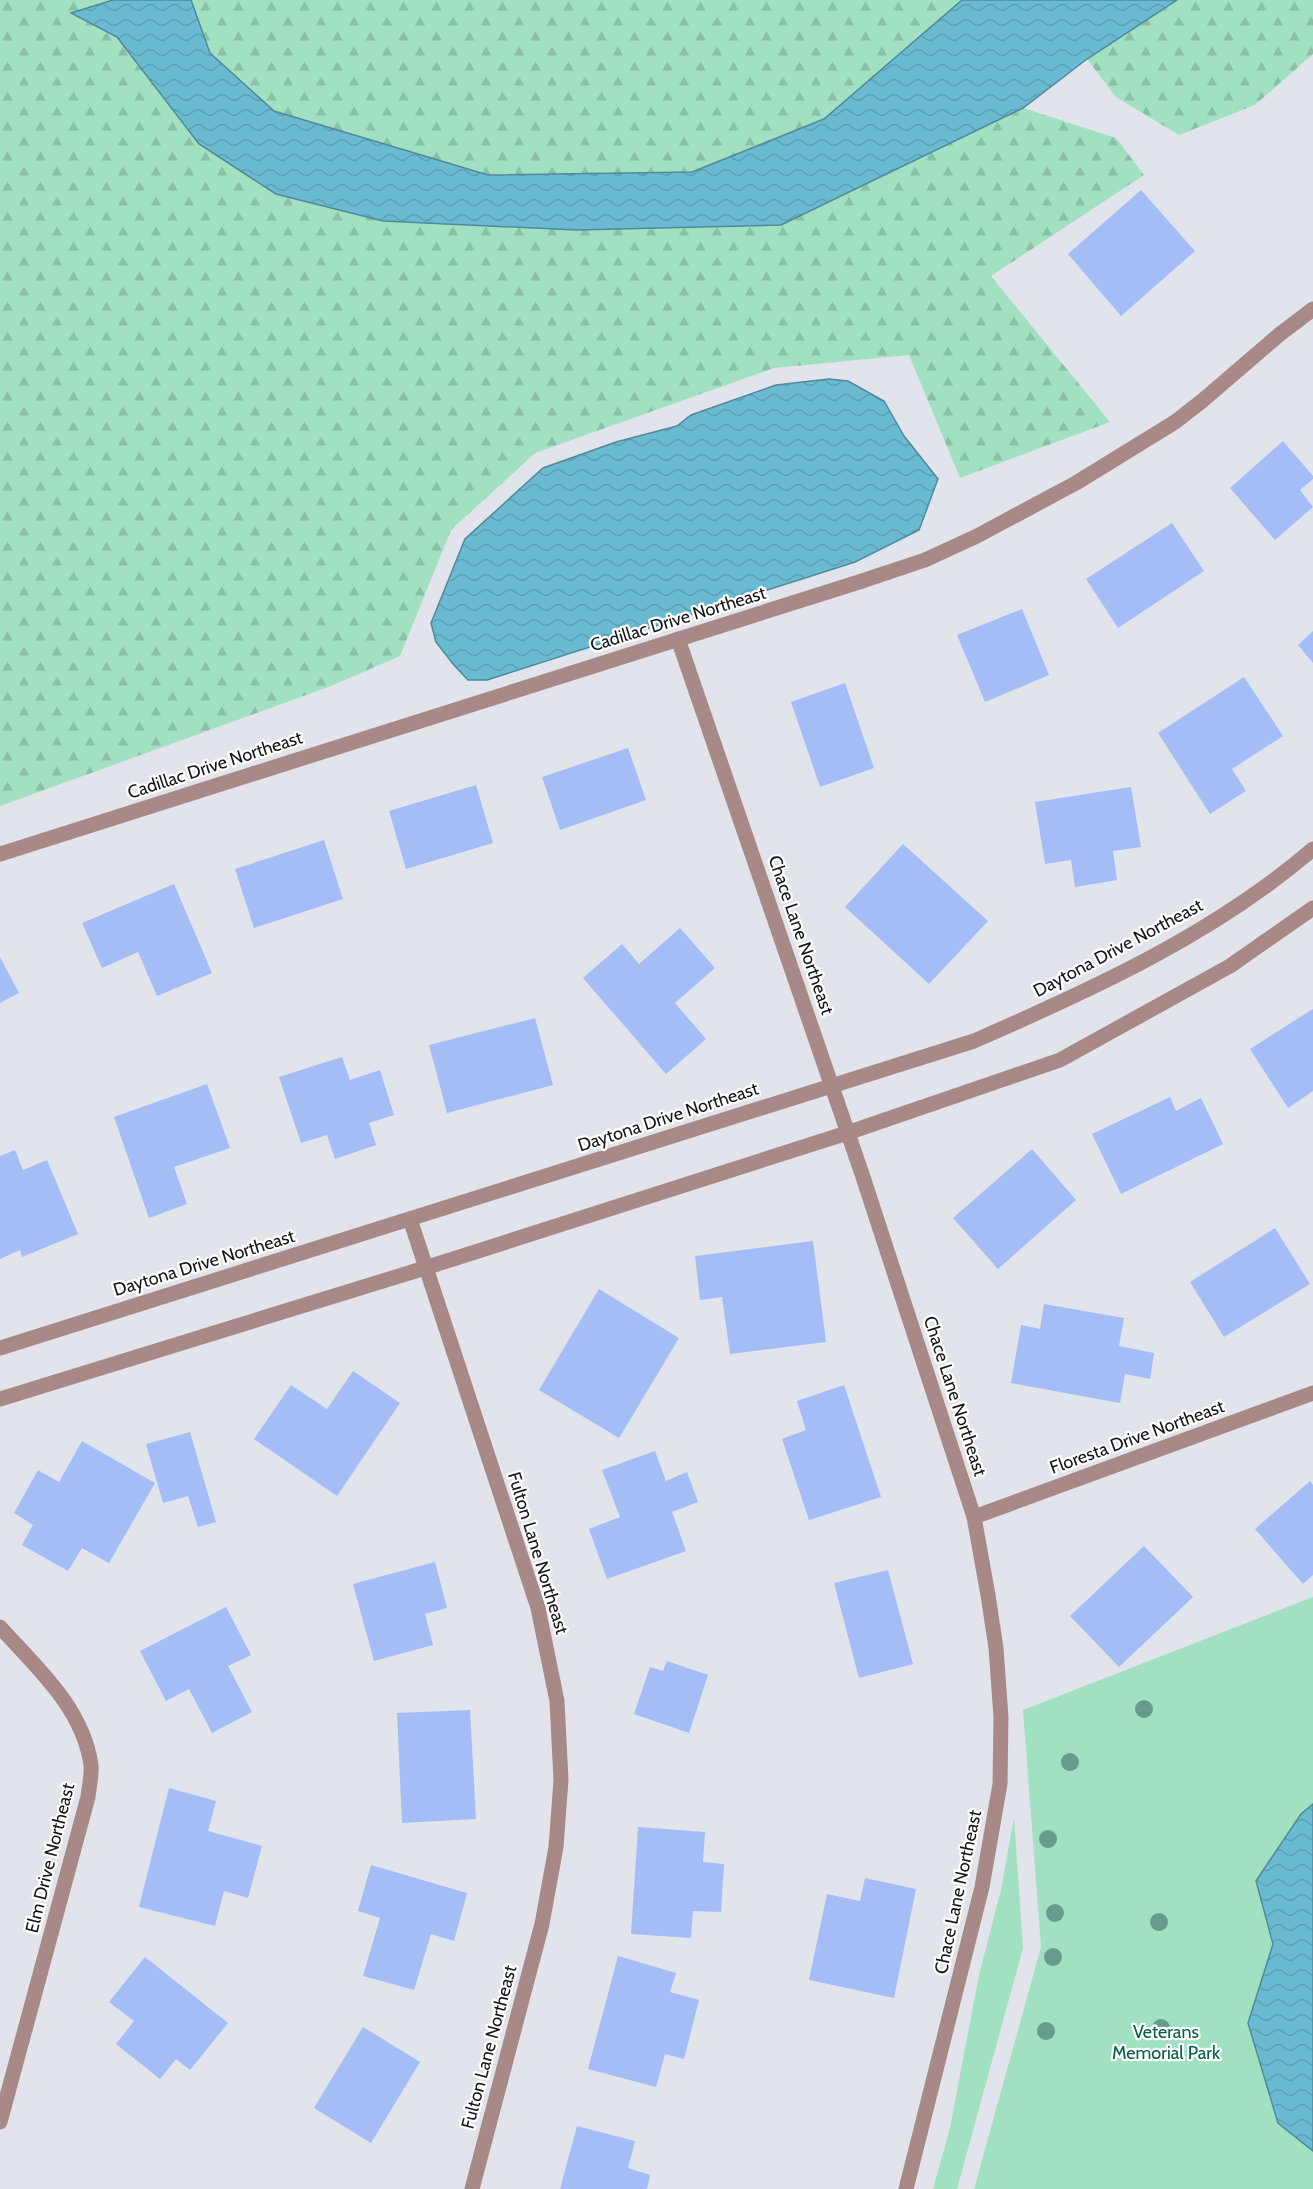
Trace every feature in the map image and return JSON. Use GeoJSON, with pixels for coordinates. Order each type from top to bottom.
{"type":"FeatureCollection","features":[{"type":"Feature","properties":{"kind":"street","name":"Cadillac Drive Northeast"},"geometry":{"type":"LineString","coordinates":[[0,854],[925,560],[1023,513],[1174,422],[1313,309]]}},
{"type":"Feature","properties":{"kind":"street","name":"Chace Lane Northeast"},"geometry":{"type":"LineString","coordinates":[[678,639],[847,1133],[974,1517],[996,1648],[1001,1717],[1000,1784],[982,1887],[906,2189]]}},
{"type":"Feature","properties":{"kind":"street","name":"Daytona Drive Northeast"},"geometry":{"type":"LineString","coordinates":[[0,1348],[974,1041],[1058,1004],[1199,930],[1258,891],[1313,849]]}},
{"type":"Feature","properties":{"kind":"street"},"geometry":{"type":"LineString","coordinates":[[0,1399],[425,1268],[847,1133],[1060,1060],[1230,966],[1313,908]]}},
{"type":"Feature","properties":{"kind":"street","name":"Fulton Lane Northeast"},"geometry":{"type":"LineString","coordinates":[[410,1219],[538,1608],[557,1701],[561,1780],[556,1847],[542,1924],[472,2189]]}},
{"type":"Feature","properties":{"kind":"street","name":"Floresta Drive Northeast"},"geometry":{"type":"LineString","coordinates":[[974,1517],[1313,1393]]}},
{"type":"Feature","properties":{"kind":"street","name":"Elm Drive Northeast"},"geometry":{"type":"LineString","coordinates":[[0,1628],[51,1684],[72,1711],[85,1738],[91,1767],[88,1797],[0,2122]]}},
{"type":"Feature","properties":{"kind":"green space"},"geometry":{"type":"Polygon","coordinates":[[[0,0],[113,0],[71,13],[117,37],[199,144],[383,221],[576,230],[781,225],[1023,108],[1116,138],[1144,175],[991,276],[1110,422],[960,478],[909,355],[774,368],[535,453],[451,530],[400,656],[331,686],[0,806],[0,0]]]}},
{"type":"Feature","properties":{"kind":"green space"},"geometry":{"type":"Polygon","coordinates":[[[191,0],[962,0],[824,119],[692,172],[488,175],[274,111],[210,53],[191,0]]]}},
{"type":"Feature","properties":{"kind":"green space"},"geometry":{"type":"Polygon","coordinates":[[[1177,0],[1313,0],[1313,54],[1255,105],[1179,135],[1116,97],[1087,59],[1177,0]]]}},
{"type":"Feature","properties":{"kind":"green space","name":"Veterans Memorial Park"},"geometry":{"type":"Polygon","coordinates":[[[1313,1597],[1313,2189],[974,2189],[1041,1947],[1023,1710],[1313,1597]]]}},
{"type":"Feature","properties":{"kind":"green space"},"geometry":{"type":"Polygon","coordinates":[[[1014,1818],[1023,1948],[957,2189],[933,2189],[950,2128],[979,1975],[1001,1890],[1014,1818]]]}},
{"type":"Feature","properties":{"kind":"water"},"geometry":{"type":"Polygon","coordinates":[[[113,0],[191,0],[210,53],[274,111],[488,175],[692,172],[824,119],[962,0],[1177,0],[1087,59],[1023,108],[781,225],[576,230],[383,221],[276,194],[199,144],[117,37],[71,13],[113,0]]]}},
{"type":"Feature","properties":{"kind":"water"},"geometry":{"type":"Polygon","coordinates":[[[829,379],[848,381],[884,401],[904,436],[938,479],[919,530],[855,562],[487,680],[468,680],[436,642],[431,623],[465,539],[543,468],[616,442],[677,426],[691,415],[776,385],[829,379]]]}},
{"type":"Feature","properties":{"kind":"water"},"geometry":{"type":"Polygon","coordinates":[[[1313,1804],[1313,2151],[1278,2123],[1248,2023],[1273,1944],[1256,1881],[1301,1814],[1313,1804]]]}},
{"type":"Feature","properties":{"kind":"building"},"geometry":{"type":"Polygon","coordinates":[[[1141,190],[1195,251],[1121,316],[1068,254],[1141,190]]]}},
{"type":"Feature","properties":{"kind":"building"},"geometry":{"type":"Polygon","coordinates":[[[1283,441],[1313,476],[1313,479],[1300,490],[1313,507],[1275,540],[1230,488],[1283,441]]]}},
{"type":"Feature","properties":{"kind":"building"},"geometry":{"type":"Polygon","coordinates":[[[1172,523],[1204,571],[1118,628],[1086,579],[1172,523]]]}},
{"type":"Feature","properties":{"kind":"building"},"geometry":{"type":"Polygon","coordinates":[[[1022,609],[1049,675],[985,702],[957,635],[1022,609]]]}},
{"type":"Feature","properties":{"kind":"building"},"geometry":{"type":"Polygon","coordinates":[[[1313,631],[1313,663],[1298,645],[1313,631]]]}},
{"type":"Feature","properties":{"kind":"building"},"geometry":{"type":"Polygon","coordinates":[[[1244,677],[1283,736],[1232,769],[1246,791],[1210,814],[1158,733],[1244,677]]]}},
{"type":"Feature","properties":{"kind":"building"},"geometry":{"type":"Polygon","coordinates":[[[845,683],[874,768],[820,787],[791,702],[845,683]]]}},
{"type":"Feature","properties":{"kind":"building"},"geometry":{"type":"Polygon","coordinates":[[[628,748],[646,800],[560,830],[542,777],[628,748]]]}},
{"type":"Feature","properties":{"kind":"building"},"geometry":{"type":"Polygon","coordinates":[[[476,785],[493,843],[406,869],[389,811],[476,785]]]}},
{"type":"Feature","properties":{"kind":"building"},"geometry":{"type":"Polygon","coordinates":[[[1131,787],[1141,847],[1113,851],[1117,880],[1075,887],[1071,860],[1045,864],[1035,802],[1131,787]]]}},
{"type":"Feature","properties":{"kind":"building"},"geometry":{"type":"Polygon","coordinates":[[[324,840],[343,899],[254,928],[235,869],[324,840]]]}},
{"type":"Feature","properties":{"kind":"building"},"geometry":{"type":"Polygon","coordinates":[[[903,844],[988,921],[929,984],[845,907],[903,844]]]}},
{"type":"Feature","properties":{"kind":"building"},"geometry":{"type":"Polygon","coordinates":[[[174,884],[212,973],[157,996],[138,952],[102,968],[82,923],[174,884]]]}},
{"type":"Feature","properties":{"kind":"building"},"geometry":{"type":"Polygon","coordinates":[[[680,928],[715,968],[675,1003],[706,1039],[666,1074],[583,978],[622,944],[639,964],[680,928]]]}},
{"type":"Feature","properties":{"kind":"building"},"geometry":{"type":"Polygon","coordinates":[[[0,957],[19,993],[0,1003],[0,957]]]}},
{"type":"Feature","properties":{"kind":"building"},"geometry":{"type":"Polygon","coordinates":[[[1313,1009],[1313,1091],[1288,1108],[1250,1049],[1313,1009]]]}},
{"type":"Feature","properties":{"kind":"building"},"geometry":{"type":"Polygon","coordinates":[[[535,1018],[553,1085],[447,1113],[429,1045],[535,1018]]]}},
{"type":"Feature","properties":{"kind":"building"},"geometry":{"type":"Polygon","coordinates":[[[342,1057],[350,1080],[380,1070],[394,1115],[369,1123],[376,1145],[335,1159],[327,1135],[301,1143],[279,1077],[342,1057]]]}},
{"type":"Feature","properties":{"kind":"building"},"geometry":{"type":"Polygon","coordinates":[[[207,1084],[230,1148],[174,1167],[187,1204],[149,1218],[114,1117],[207,1084]]]}},
{"type":"Feature","properties":{"kind":"building"},"geometry":{"type":"Polygon","coordinates":[[[1170,1097],[1176,1111],[1201,1098],[1223,1144],[1121,1194],[1092,1134],[1170,1097]]]}},
{"type":"Feature","properties":{"kind":"building"},"geometry":{"type":"Polygon","coordinates":[[[1032,1149],[1076,1200],[998,1269],[953,1218],[1032,1149]]]}},
{"type":"Feature","properties":{"kind":"building"},"geometry":{"type":"Polygon","coordinates":[[[15,1150],[23,1170],[47,1160],[78,1234],[22,1257],[20,1250],[0,1259],[0,1156],[15,1150]]]}},
{"type":"Feature","properties":{"kind":"building"},"geometry":{"type":"Polygon","coordinates":[[[1275,1228],[1310,1284],[1224,1337],[1190,1282],[1275,1228]]]}},
{"type":"Feature","properties":{"kind":"building"},"geometry":{"type":"Polygon","coordinates":[[[813,1241],[826,1342],[730,1354],[722,1297],[700,1300],[695,1256],[813,1241]]]}},
{"type":"Feature","properties":{"kind":"building"},"geometry":{"type":"Polygon","coordinates":[[[599,1289],[679,1338],[619,1438],[539,1390],[599,1289]]]}},
{"type":"Feature","properties":{"kind":"building"},"geometry":{"type":"Polygon","coordinates":[[[1044,1304],[1124,1318],[1119,1346],[1154,1353],[1150,1379],[1125,1374],[1120,1403],[1011,1383],[1021,1325],[1040,1329],[1044,1304]]]}},
{"type":"Feature","properties":{"kind":"building"},"geometry":{"type":"Polygon","coordinates":[[[353,1371],[400,1403],[337,1496],[254,1439],[291,1385],[327,1409],[353,1371]]]}},
{"type":"Feature","properties":{"kind":"building"},"geometry":{"type":"Polygon","coordinates":[[[844,1385],[881,1497],[809,1520],[782,1439],[806,1430],[797,1401],[844,1385]]]}},
{"type":"Feature","properties":{"kind":"building"},"geometry":{"type":"Polygon","coordinates":[[[190,1432],[216,1522],[198,1527],[188,1496],[163,1503],[146,1444],[190,1432]]]}},
{"type":"Feature","properties":{"kind":"building"},"geometry":{"type":"Polygon","coordinates":[[[82,1441],[155,1483],[109,1563],[82,1548],[68,1571],[22,1545],[33,1525],[14,1513],[38,1470],[59,1482],[82,1441]]]}},
{"type":"Feature","properties":{"kind":"building"},"geometry":{"type":"Polygon","coordinates":[[[655,1451],[666,1481],[687,1472],[698,1502],[672,1512],[686,1551],[607,1579],[589,1529],[620,1517],[602,1470],[655,1451]]]}},
{"type":"Feature","properties":{"kind":"building"},"geometry":{"type":"Polygon","coordinates":[[[1310,1481],[1313,1485],[1313,1575],[1303,1584],[1255,1529],[1310,1481]]]}},
{"type":"Feature","properties":{"kind":"building"},"geometry":{"type":"Polygon","coordinates":[[[1144,1546],[1193,1597],[1119,1667],[1070,1616],[1144,1546]]]}},
{"type":"Feature","properties":{"kind":"building"},"geometry":{"type":"Polygon","coordinates":[[[435,1562],[447,1608],[425,1614],[433,1645],[374,1661],[353,1584],[435,1562]]]}},
{"type":"Feature","properties":{"kind":"building"},"geometry":{"type":"Polygon","coordinates":[[[888,1570],[913,1664],[859,1678],[834,1583],[888,1570]]]}},
{"type":"Feature","properties":{"kind":"building"},"geometry":{"type":"Polygon","coordinates":[[[226,1607],[251,1655],[228,1666],[252,1712],[212,1733],[189,1689],[166,1701],[140,1651],[226,1607]]]}},
{"type":"Feature","properties":{"kind":"building"},"geometry":{"type":"Polygon","coordinates":[[[667,1661],[708,1675],[689,1733],[634,1714],[650,1667],[663,1671],[667,1661]]]}},
{"type":"Feature","properties":{"kind":"building"},"geometry":{"type":"Polygon","coordinates":[[[470,1710],[476,1819],[402,1823],[397,1713],[470,1710]]]}},
{"type":"Feature","properties":{"kind":"building"},"geometry":{"type":"Polygon","coordinates":[[[169,1788],[216,1801],[208,1831],[262,1846],[248,1898],[224,1891],[215,1926],[139,1907],[169,1788]]]}},
{"type":"Feature","properties":{"kind":"building"},"geometry":{"type":"Polygon","coordinates":[[[638,1827],[705,1832],[703,1862],[724,1864],[721,1912],[693,1911],[691,1938],[631,1934],[638,1827]]]}},
{"type":"Feature","properties":{"kind":"building"},"geometry":{"type":"Polygon","coordinates":[[[371,1865],[467,1893],[454,1941],[431,1934],[414,1990],[363,1976],[380,1918],[358,1911],[371,1865]]]}},
{"type":"Feature","properties":{"kind":"building"},"geometry":{"type":"Polygon","coordinates":[[[865,1878],[916,1889],[894,1998],[809,1980],[827,1894],[860,1901],[865,1878]]]}},
{"type":"Feature","properties":{"kind":"building"},"geometry":{"type":"Polygon","coordinates":[[[618,1956],[676,1973],[670,1992],[699,2000],[684,2059],[665,2054],[656,2087],[588,2069],[618,1956]]]}},
{"type":"Feature","properties":{"kind":"building"},"geometry":{"type":"Polygon","coordinates":[[[145,1957],[228,2023],[190,2070],[176,2059],[160,2079],[116,2044],[134,2021],[109,2002],[145,1957]]]}},
{"type":"Feature","properties":{"kind":"building"},"geometry":{"type":"Polygon","coordinates":[[[363,2027],[420,2062],[371,2143],[314,2108],[363,2027]]]}},
{"type":"Feature","properties":{"kind":"building"},"geometry":{"type":"Polygon","coordinates":[[[577,2126],[635,2141],[628,2168],[650,2175],[647,2189],[560,2189],[577,2126]]]}}]}
